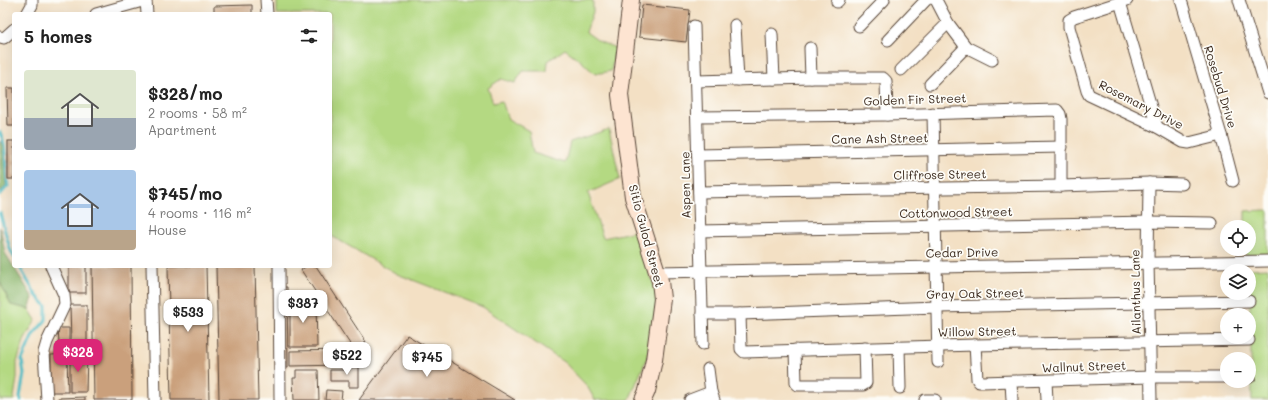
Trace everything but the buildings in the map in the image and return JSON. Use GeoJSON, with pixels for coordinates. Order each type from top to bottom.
{"type":"FeatureCollection","features":[{"type":"Feature","properties":{"kind":"main road","name":"Sitio Gulod Street"},"geometry":{"type":"LineString","coordinates":[[631,0],[620,95],[634,197],[660,281],[662,299],[654,360],[647,391],[642,400]]}},
{"type":"Feature","properties":{"kind":"street"},"geometry":{"type":"LineString","coordinates":[[28,12],[32,5],[32,0]]}},
{"type":"Feature","properties":{"kind":"street"},"geometry":{"type":"LineString","coordinates":[[103,12],[146,0],[147,12]]}},
{"type":"Feature","properties":{"kind":"street"},"geometry":{"type":"LineString","coordinates":[[266,0],[267,12]]}},
{"type":"Feature","properties":{"kind":"street"},"geometry":{"type":"LineString","coordinates":[[859,26],[884,0]]}},
{"type":"Feature","properties":{"kind":"street"},"geometry":{"type":"LineString","coordinates":[[888,40],[926,0]]}},
{"type":"Feature","properties":{"kind":"street"},"geometry":{"type":"LineString","coordinates":[[936,0],[948,23],[966,47],[992,60]]}},
{"type":"Feature","properties":{"kind":"street","name":"Rosebud Drive"},"geometry":{"type":"LineString","coordinates":[[1181,0],[1233,181]]}},
{"type":"Feature","properties":{"kind":"street"},"geometry":{"type":"LineString","coordinates":[[1239,0],[1268,93]]}},
{"type":"Feature","properties":{"kind":"street"},"geometry":{"type":"LineString","coordinates":[[1123,1],[1157,127]]}},
{"type":"Feature","properties":{"kind":"street","name":"Rosemary Drive"},"geometry":{"type":"LineString","coordinates":[[1123,1],[1074,16],[1069,20],[1069,27],[1089,95],[1157,127],[1183,142],[1189,143],[1221,135]]}},
{"type":"Feature","properties":{"kind":"street"},"geometry":{"type":"LineString","coordinates":[[902,70],[948,23]]}},
{"type":"Feature","properties":{"kind":"street"},"geometry":{"type":"LineString","coordinates":[[736,24],[738,80]]}},
{"type":"Feature","properties":{"kind":"street","name":"Aspen Lane"},"geometry":{"type":"LineString","coordinates":[[694,26],[703,344]]}},
{"type":"Feature","properties":{"kind":"street"},"geometry":{"type":"LineString","coordinates":[[0,37],[4,38],[12,31]]}},
{"type":"Feature","properties":{"kind":"street"},"geometry":{"type":"LineString","coordinates":[[772,34],[774,79]]}},
{"type":"Feature","properties":{"kind":"street"},"geometry":{"type":"LineString","coordinates":[[930,84],[966,47]]}},
{"type":"Feature","properties":{"kind":"street"},"geometry":{"type":"LineString","coordinates":[[810,48],[811,78]]}},
{"type":"Feature","properties":{"kind":"street"},"geometry":{"type":"LineString","coordinates":[[696,81],[883,78],[886,81],[887,114]]}},
{"type":"Feature","properties":{"kind":"street","name":"Golden Fir Street"},"geometry":{"type":"LineString","coordinates":[[697,117],[1057,110],[1061,119],[1061,186]]}},
{"type":"Feature","properties":{"kind":"street"},"geometry":{"type":"LineString","coordinates":[[934,113],[938,362]]}},
{"type":"Feature","properties":{"kind":"street","name":"Cane Ash Street"},"geometry":{"type":"LineString","coordinates":[[698,155],[1062,147]]}},
{"type":"Feature","properties":{"kind":"street","name":"Cliffrose Street"},"geometry":{"type":"LineString","coordinates":[[699,192],[1061,186],[1149,183],[1182,184]]}},
{"type":"Feature","properties":{"kind":"street","name":"Ailanthus Lane"},"geometry":{"type":"LineString","coordinates":[[1149,183],[1148,262],[1151,400]]}},
{"type":"Feature","properties":{"kind":"street","name":"Cottonwood Street"},"geometry":{"type":"LineString","coordinates":[[700,231],[1149,222],[1212,223]]}},
{"type":"Feature","properties":{"kind":"street","name":"Cedar Drive"},"geometry":{"type":"LineString","coordinates":[[657,272],[1268,260]]}},
{"type":"Feature","properties":{"kind":"street"},"geometry":{"type":"LineString","coordinates":[[47,400],[44,352],[64,304],[64,295],[52,268]]}},
{"type":"Feature","properties":{"kind":"street"},"geometry":{"type":"LineString","coordinates":[[152,268],[155,400]]}},
{"type":"Feature","properties":{"kind":"street"},"geometry":{"type":"LineString","coordinates":[[279,268],[280,400]]}},
{"type":"Feature","properties":{"kind":"street","name":"Gray Oak Street"},"geometry":{"type":"LineString","coordinates":[[702,314],[937,307],[1249,301]]}},
{"type":"Feature","properties":{"kind":"street","name":"Willow Street"},"geometry":{"type":"LineString","coordinates":[[740,314],[742,351],[744,352],[975,345],[1220,340]]}},
{"type":"Feature","properties":{"kind":"street","name":"Wallnut Street"},"geometry":{"type":"LineString","coordinates":[[975,345],[977,379],[979,382],[1151,377],[1220,378]]}},
{"type":"Feature","properties":{"kind":"street"},"geometry":{"type":"LineString","coordinates":[[900,347],[900,388]]}},
{"type":"Feature","properties":{"kind":"street"},"geometry":{"type":"LineString","coordinates":[[795,350],[796,383],[798,385],[863,385],[866,383],[865,348]]}},
{"type":"Feature","properties":{"kind":"street"},"geometry":{"type":"LineString","coordinates":[[690,400],[712,396],[708,370]]}},
{"type":"Feature","properties":{"kind":"street"},"geometry":{"type":"LineString","coordinates":[[1046,381],[1047,400]]}},
{"type":"Feature","properties":{"kind":"street"},"geometry":{"type":"LineString","coordinates":[[1011,382],[1012,400]]}},
{"type":"Feature","properties":{"kind":"street"},"geometry":{"type":"LineString","coordinates":[[926,400],[936,400]]}},
{"type":"Feature","properties":{"kind":"green space"},"geometry":{"type":"Polygon","coordinates":[[[277,0],[593,0],[593,12],[586,32],[600,42],[616,48],[611,71],[595,74],[565,49],[548,61],[547,71],[523,71],[515,83],[501,79],[488,88],[493,103],[502,101],[508,119],[529,131],[533,153],[565,163],[570,142],[609,129],[620,179],[588,193],[603,238],[636,231],[658,298],[647,358],[629,400],[595,400],[587,386],[565,363],[483,307],[397,274],[332,236],[332,12],[277,12],[277,0]]]}},
{"type":"Feature","properties":{"kind":"green space"},"geometry":{"type":"Polygon","coordinates":[[[0,141],[3,145],[6,186],[0,192],[0,141]]]}},
{"type":"Feature","properties":{"kind":"green space"},"geometry":{"type":"Polygon","coordinates":[[[1268,210],[1268,255],[1256,256],[1256,220],[1245,220],[1245,211],[1268,210]]]}},
{"type":"Feature","properties":{"kind":"green space"},"geometry":{"type":"Polygon","coordinates":[[[0,227],[5,253],[12,264],[12,268],[14,268],[33,298],[29,309],[11,305],[0,282],[0,227]]]}},
{"type":"Feature","properties":{"kind":"green space"},"geometry":{"type":"Polygon","coordinates":[[[1268,268],[1268,400],[1252,400],[1252,388],[1256,388],[1256,352],[1251,352],[1251,344],[1256,344],[1256,308],[1250,308],[1250,300],[1256,300],[1256,269],[1268,268]]]}},
{"type":"Feature","properties":{"kind":"green space"},"geometry":{"type":"Polygon","coordinates":[[[0,282],[11,305],[29,309],[36,320],[25,338],[17,362],[15,400],[0,400],[0,282]]]}},
{"type":"Feature","properties":{"kind":"waterway"},"geometry":{"type":"LineString","coordinates":[[0,132],[5,151],[8,186],[0,195]]}},
{"type":"Feature","properties":{"kind":"waterway"},"geometry":{"type":"LineString","coordinates":[[0,213],[12,253]]}},
{"type":"Feature","properties":{"kind":"waterway"},"geometry":{"type":"LineString","coordinates":[[20,268],[36,295],[46,306],[46,320],[33,335],[22,360],[24,374],[20,397],[21,400]]}}]}
